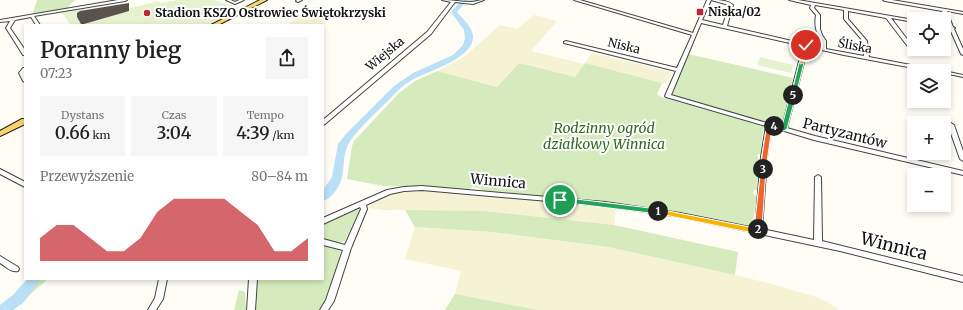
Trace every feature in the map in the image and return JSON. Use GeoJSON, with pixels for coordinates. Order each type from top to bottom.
{"type":"FeatureCollection","features":[{"type":"Feature","properties":{"kind":"main road"},"geometry":{"type":"LineString","coordinates":[[216,24],[264,0]]}},
{"type":"Feature","properties":{"kind":"main road"},"geometry":{"type":"LineString","coordinates":[[0,134],[24,122]]}},
{"type":"Feature","properties":{"kind":"street"},"geometry":{"type":"LineString","coordinates":[[0,21],[126,0]]}},
{"type":"Feature","properties":{"kind":"street"},"geometry":{"type":"LineString","coordinates":[[228,0],[235,3],[242,0]]}},
{"type":"Feature","properties":{"kind":"street"},"geometry":{"type":"LineString","coordinates":[[444,0],[473,3],[482,0]]}},
{"type":"Feature","properties":{"kind":"street"},"geometry":{"type":"LineString","coordinates":[[460,2],[465,0]]}},
{"type":"Feature","properties":{"kind":"street"},"geometry":{"type":"LineString","coordinates":[[576,0],[693,34]]}},
{"type":"Feature","properties":{"kind":"street"},"geometry":{"type":"LineString","coordinates":[[678,70],[709,0]]}},
{"type":"Feature","properties":{"kind":"street"},"geometry":{"type":"LineString","coordinates":[[713,0],[731,5],[724,27]]}},
{"type":"Feature","properties":{"kind":"street"},"geometry":{"type":"LineString","coordinates":[[791,0],[907,20]]}},
{"type":"Feature","properties":{"kind":"street"},"geometry":{"type":"LineString","coordinates":[[885,0],[963,13]]}},
{"type":"Feature","properties":{"kind":"street"},"geometry":{"type":"LineString","coordinates":[[918,0],[922,6]]}},
{"type":"Feature","properties":{"kind":"street","name":"Wiejska"},"geometry":{"type":"LineString","coordinates":[[324,122],[429,33],[453,2]]}},
{"type":"Feature","properties":{"kind":"street"},"geometry":{"type":"LineString","coordinates":[[813,4],[812,8],[818,15],[817,29],[818,34],[824,41],[824,50]]}},
{"type":"Feature","properties":{"kind":"street"},"geometry":{"type":"LineString","coordinates":[[846,10],[846,19],[864,39],[867,58]]}},
{"type":"Feature","properties":{"kind":"street"},"geometry":{"type":"LineString","coordinates":[[951,18],[952,11]]}},
{"type":"Feature","properties":{"kind":"street"},"geometry":{"type":"LineString","coordinates":[[32,16],[37,24]]}},
{"type":"Feature","properties":{"kind":"street"},"geometry":{"type":"LineString","coordinates":[[888,17],[907,42]]}},
{"type":"Feature","properties":{"kind":"street"},"geometry":{"type":"LineString","coordinates":[[13,19],[8,28],[24,52]]}},
{"type":"Feature","properties":{"kind":"street","name":"Śliska"},"geometry":{"type":"LineString","coordinates":[[700,22],[824,50],[907,65]]}},
{"type":"Feature","properties":{"kind":"street"},"geometry":{"type":"LineString","coordinates":[[951,23],[963,54]]}},
{"type":"Feature","properties":{"kind":"street","name":"Niska"},"geometry":{"type":"LineString","coordinates":[[566,42],[678,70]]}},
{"type":"Feature","properties":{"kind":"street"},"geometry":{"type":"LineString","coordinates":[[784,129],[806,45]]}},
{"type":"Feature","properties":{"kind":"street"},"geometry":{"type":"LineString","coordinates":[[24,70],[21,73],[24,79]]}},
{"type":"Feature","properties":{"kind":"street","name":"Partyzantów"},"geometry":{"type":"LineString","coordinates":[[678,70],[668,96],[821,140],[963,173]]}},
{"type":"Feature","properties":{"kind":"street"},"geometry":{"type":"LineString","coordinates":[[951,73],[963,76]]}},
{"type":"Feature","properties":{"kind":"street"},"geometry":{"type":"LineString","coordinates":[[758,231],[764,157],[769,124]]}},
{"type":"Feature","properties":{"kind":"street"},"geometry":{"type":"LineString","coordinates":[[951,125],[963,159]]}},
{"type":"Feature","properties":{"kind":"street"},"geometry":{"type":"LineString","coordinates":[[0,171],[24,184]]}},
{"type":"Feature","properties":{"kind":"street"},"geometry":{"type":"LineString","coordinates":[[818,177],[818,243]]}},
{"type":"Feature","properties":{"kind":"street","name":"Winnica"},"geometry":{"type":"LineString","coordinates":[[324,221],[397,190],[413,188],[605,204],[680,215],[818,243],[963,279]]}},
{"type":"Feature","properties":{"kind":"street"},"geometry":{"type":"LineString","coordinates":[[324,310],[330,300],[347,248],[364,209],[362,204]]}},
{"type":"Feature","properties":{"kind":"street"},"geometry":{"type":"LineString","coordinates":[[324,242],[347,248]]}},
{"type":"Feature","properties":{"kind":"street"},"geometry":{"type":"LineString","coordinates":[[0,259],[15,269]]}},
{"type":"Feature","properties":{"kind":"street"},"geometry":{"type":"LineString","coordinates":[[152,310],[160,299],[163,280]]}},
{"type":"Feature","properties":{"kind":"street"},"geometry":{"type":"LineString","coordinates":[[252,310],[253,280]]}},
{"type":"Feature","properties":{"kind":"shaded area"},"geometry":{"type":"Polygon","coordinates":[[[315,7],[335,12],[324,24],[289,24],[315,7]]]}},
{"type":"Feature","properties":{"kind":"shaded area"},"geometry":{"type":"Polygon","coordinates":[[[534,15],[557,21],[531,51],[584,64],[575,77],[519,63],[497,87],[437,71],[464,57],[500,25],[517,29],[534,15]]]}},
{"type":"Feature","properties":{"kind":"shaded area"},"geometry":{"type":"Polygon","coordinates":[[[592,53],[672,72],[666,84],[585,63],[592,53]]]}},
{"type":"Feature","properties":{"kind":"shaded area"},"geometry":{"type":"Polygon","coordinates":[[[418,190],[500,196],[616,208],[614,225],[486,211],[384,210],[369,208],[372,203],[391,194],[418,190]]]}},
{"type":"Feature","properties":{"kind":"shaded area"},"geometry":{"type":"Polygon","coordinates":[[[415,227],[492,232],[608,247],[768,283],[820,298],[840,310],[538,310],[455,294],[461,271],[405,259],[415,227]]]}},
{"type":"Feature","properties":{"kind":"green space"},"geometry":{"type":"Polygon","coordinates":[[[37,0],[75,0],[68,7],[70,8],[32,16],[37,0]]]}},
{"type":"Feature","properties":{"kind":"green space","name":"Stadion KSZO Ostrowiec Świętokrzyski"},"geometry":{"type":"Polygon","coordinates":[[[179,0],[213,0],[241,8],[210,24],[70,24],[61,12],[129,3],[129,5],[122,10],[159,1],[160,3],[179,0]]]}},
{"type":"Feature","properties":{"kind":"green space","name":"Rodzinny ogród działkowy Winnica"},"geometry":{"type":"Polygon","coordinates":[[[688,54],[793,78],[782,123],[779,125],[672,95],[688,54]]]}},
{"type":"Feature","properties":{"kind":"green space"},"geometry":{"type":"Polygon","coordinates":[[[760,57],[793,65],[791,73],[757,65],[760,57]]]}},
{"type":"Feature","properties":{"kind":"green space","name":"Rodzinny ogród działkowy Winnica"},"geometry":{"type":"Polygon","coordinates":[[[519,63],[575,77],[585,63],[662,83],[657,94],[661,97],[764,125],[760,154],[757,156],[759,159],[757,190],[754,190],[753,193],[757,197],[752,227],[680,213],[605,203],[483,191],[479,188],[472,187],[469,190],[432,187],[383,186],[347,179],[354,141],[399,93],[415,81],[437,71],[497,87],[519,63]]]}},
{"type":"Feature","properties":{"kind":"green space"},"geometry":{"type":"Polygon","coordinates":[[[356,208],[359,211],[345,241],[339,243],[324,240],[324,223],[356,208]]]}},
{"type":"Feature","properties":{"kind":"green space"},"geometry":{"type":"Polygon","coordinates":[[[405,210],[486,211],[614,225],[738,252],[735,275],[608,247],[492,232],[415,227],[405,210]]]}},
{"type":"Feature","properties":{"kind":"green space"},"geometry":{"type":"Polygon","coordinates":[[[324,244],[341,250],[330,294],[321,310],[255,310],[257,280],[324,280],[324,244]]]}},
{"type":"Feature","properties":{"kind":"green space"},"geometry":{"type":"Polygon","coordinates":[[[31,280],[47,280],[12,310],[0,310],[0,307],[31,280]]]}},
{"type":"Feature","properties":{"kind":"green space"},"geometry":{"type":"Polygon","coordinates":[[[239,290],[245,292],[246,310],[234,310],[239,290]]]}},
{"type":"Feature","properties":{"kind":"green space"},"geometry":{"type":"Polygon","coordinates":[[[455,294],[538,310],[445,310],[455,294]]]}},
{"type":"Feature","properties":{"kind":"building"},"geometry":{"type":"Polygon","coordinates":[[[129,3],[129,11],[84,24],[81,24],[77,17],[77,13],[80,11],[129,3]]]}},
{"type":"Feature","properties":{"kind":"waterway"},"geometry":{"type":"LineString","coordinates":[[324,196],[330,190],[338,177],[339,159],[343,144],[380,103],[403,83],[416,75],[447,61],[462,51],[467,45],[469,38],[468,30],[454,12],[461,4],[471,0]]}},
{"type":"Feature","properties":{"kind":"waterway"},"geometry":{"type":"LineString","coordinates":[[3,310],[18,299],[34,280]]}},
{"type":"Feature","properties":{"kind":"place","name":"Niska/02"},"geometry":{"type":"Point","coordinates":[700,12]}},
{"type":"Feature","properties":{"kind":"place","name":"Stadion KSZO Ostrowiec Świętokrzyski"},"geometry":{"type":"Point","coordinates":[147,13]}},
{"type":"Feature","properties":{"kind":"route"},"geometry":{"type":"LineString","coordinates":[[560,200],[605,204],[680,215],[758,231],[764,157],[769,124],[784,129],[806,45]]}}]}
